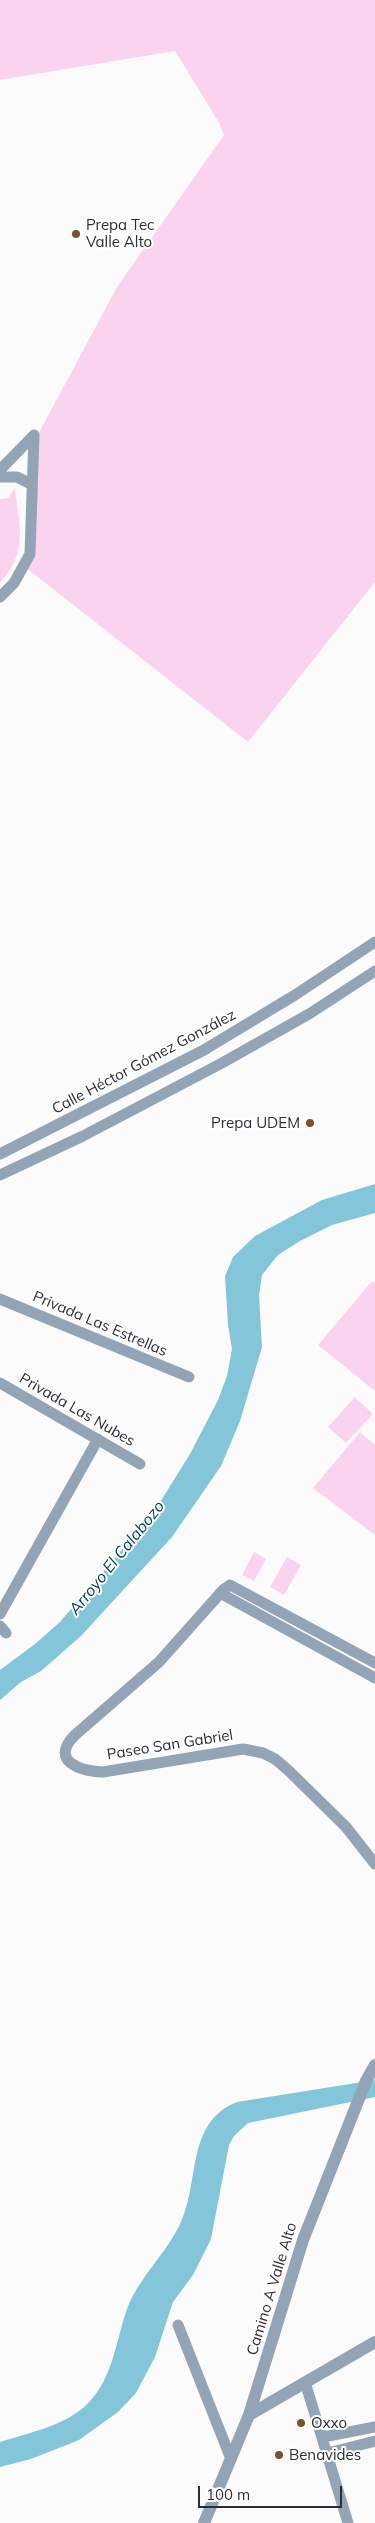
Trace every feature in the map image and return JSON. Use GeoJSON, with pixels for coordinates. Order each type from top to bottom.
{"type":"FeatureCollection","features":[{"type":"Feature","properties":{"kind":"street"},"geometry":{"type":"LineString","coordinates":[[0,470],[34,435],[30,554],[14,583],[0,597]]}},
{"type":"Feature","properties":{"kind":"street"},"geometry":{"type":"LineString","coordinates":[[0,476],[17,477],[31,484]]}},
{"type":"Feature","properties":{"kind":"street","name":"Calle Héctor Gómez González"},"geometry":{"type":"LineString","coordinates":[[0,1154],[204,1050],[295,995],[375,942]]}},
{"type":"Feature","properties":{"kind":"street"},"geometry":{"type":"LineString","coordinates":[[0,1160],[3,1173],[83,1136],[222,1063],[310,1014],[375,970]]}},
{"type":"Feature","properties":{"kind":"street","name":"Privada Las Estrellas"},"geometry":{"type":"LineString","coordinates":[[0,1299],[189,1377]]}},
{"type":"Feature","properties":{"kind":"street","name":"Privada Las Nubes"},"geometry":{"type":"LineString","coordinates":[[0,1383],[140,1464]]}},
{"type":"Feature","properties":{"kind":"street"},"geometry":{"type":"LineString","coordinates":[[0,1614],[98,1439]]}},
{"type":"Feature","properties":{"kind":"street"},"geometry":{"type":"LineString","coordinates":[[375,1663],[235,1586],[228,1586],[220,1593],[375,1678]]}},
{"type":"Feature","properties":{"kind":"street","name":"Paseo San Gabriel"},"geometry":{"type":"LineString","coordinates":[[220,1593],[158,1662],[68,1742],[65,1751],[66,1759],[72,1765],[81,1769],[103,1772],[243,1749],[263,1753],[275,1759],[295,1776],[346,1827],[375,1864]]}},
{"type":"Feature","properties":{"kind":"street"},"geometry":{"type":"LineString","coordinates":[[313,1645],[319,1633]]}},
{"type":"Feature","properties":{"kind":"street","name":"Camino A Valle Alto"},"geometry":{"type":"LineString","coordinates":[[204,2523],[249,2415],[318,2197],[366,2081],[375,2065]]}},
{"type":"Feature","properties":{"kind":"street"},"geometry":{"type":"LineString","coordinates":[[178,2324],[231,2459]]}},
{"type":"Feature","properties":{"kind":"street"},"geometry":{"type":"LineString","coordinates":[[249,2415],[375,2342]]}},
{"type":"Feature","properties":{"kind":"street"},"geometry":{"type":"LineString","coordinates":[[305,2382],[348,2523]]}},
{"type":"Feature","properties":{"kind":"street"},"geometry":{"type":"LineString","coordinates":[[323,2437],[375,2427]]}},
{"type":"Feature","properties":{"kind":"street"},"geometry":{"type":"LineString","coordinates":[[328,2453],[375,2441]]}},
{"type":"Feature","properties":{"kind":"shaded area"},"geometry":{"type":"Polygon","coordinates":[[[0,0],[375,0],[375,582],[248,742],[25,567],[34,442],[117,287],[224,135],[218,121],[175,51],[0,80],[0,0]]]}},
{"type":"Feature","properties":{"kind":"shaded area"},"geometry":{"type":"Polygon","coordinates":[[[15,488],[20,527],[19,549],[9,571],[0,583],[0,499],[8,498],[15,488]]]}},
{"type":"Feature","properties":{"kind":"shaded area"},"geometry":{"type":"Polygon","coordinates":[[[372,1281],[375,1283],[375,1391],[318,1345],[372,1281]]]}},
{"type":"Feature","properties":{"kind":"shaded area"},"geometry":{"type":"Polygon","coordinates":[[[355,1397],[373,1414],[346,1443],[328,1427],[355,1397]]]}},
{"type":"Feature","properties":{"kind":"shaded area"},"geometry":{"type":"Polygon","coordinates":[[[360,1432],[375,1445],[375,1535],[313,1488],[360,1432]]]}},
{"type":"Feature","properties":{"kind":"shaded area"},"geometry":{"type":"Polygon","coordinates":[[[254,1552],[266,1559],[254,1581],[242,1575],[254,1552]]]}},
{"type":"Feature","properties":{"kind":"shaded area"},"geometry":{"type":"Polygon","coordinates":[[[287,1557],[301,1565],[284,1595],[270,1587],[287,1557]]]}},
{"type":"Feature","properties":{"kind":"water","name":"Arroyo El Calabozo"},"geometry":{"type":"Polygon","coordinates":[[[375,1184],[375,1213],[332,1225],[300,1241],[278,1255],[262,1275],[259,1295],[262,1347],[240,1421],[221,1466],[172,1537],[81,1636],[41,1671],[21,1682],[0,1700],[0,1670],[35,1644],[60,1622],[152,1515],[190,1454],[218,1400],[227,1376],[232,1349],[228,1325],[225,1276],[233,1257],[255,1236],[322,1200],[375,1184]]]}},
{"type":"Feature","properties":{"kind":"water"},"geometry":{"type":"Polygon","coordinates":[[[375,2080],[375,2097],[248,2123],[234,2136],[229,2145],[211,2239],[193,2275],[173,2302],[155,2357],[136,2393],[118,2412],[79,2440],[31,2459],[0,2467],[0,2442],[54,2425],[74,2415],[93,2398],[101,2386],[112,2362],[132,2297],[181,2222],[187,2206],[197,2154],[209,2123],[221,2111],[237,2102],[375,2080]]]}},
{"type":"Feature","properties":{"kind":"place","name":"Prepa Tec Valle Alto"},"geometry":{"type":"Point","coordinates":[76,234]}},
{"type":"Feature","properties":{"kind":"place","name":"Prepa UDEM"},"geometry":{"type":"Point","coordinates":[310,1123]}},
{"type":"Feature","properties":{"kind":"place","name":"Oxxo"},"geometry":{"type":"Point","coordinates":[301,2423]}},
{"type":"Feature","properties":{"kind":"place","name":"Benavides"},"geometry":{"type":"Point","coordinates":[279,2455]}}]}
